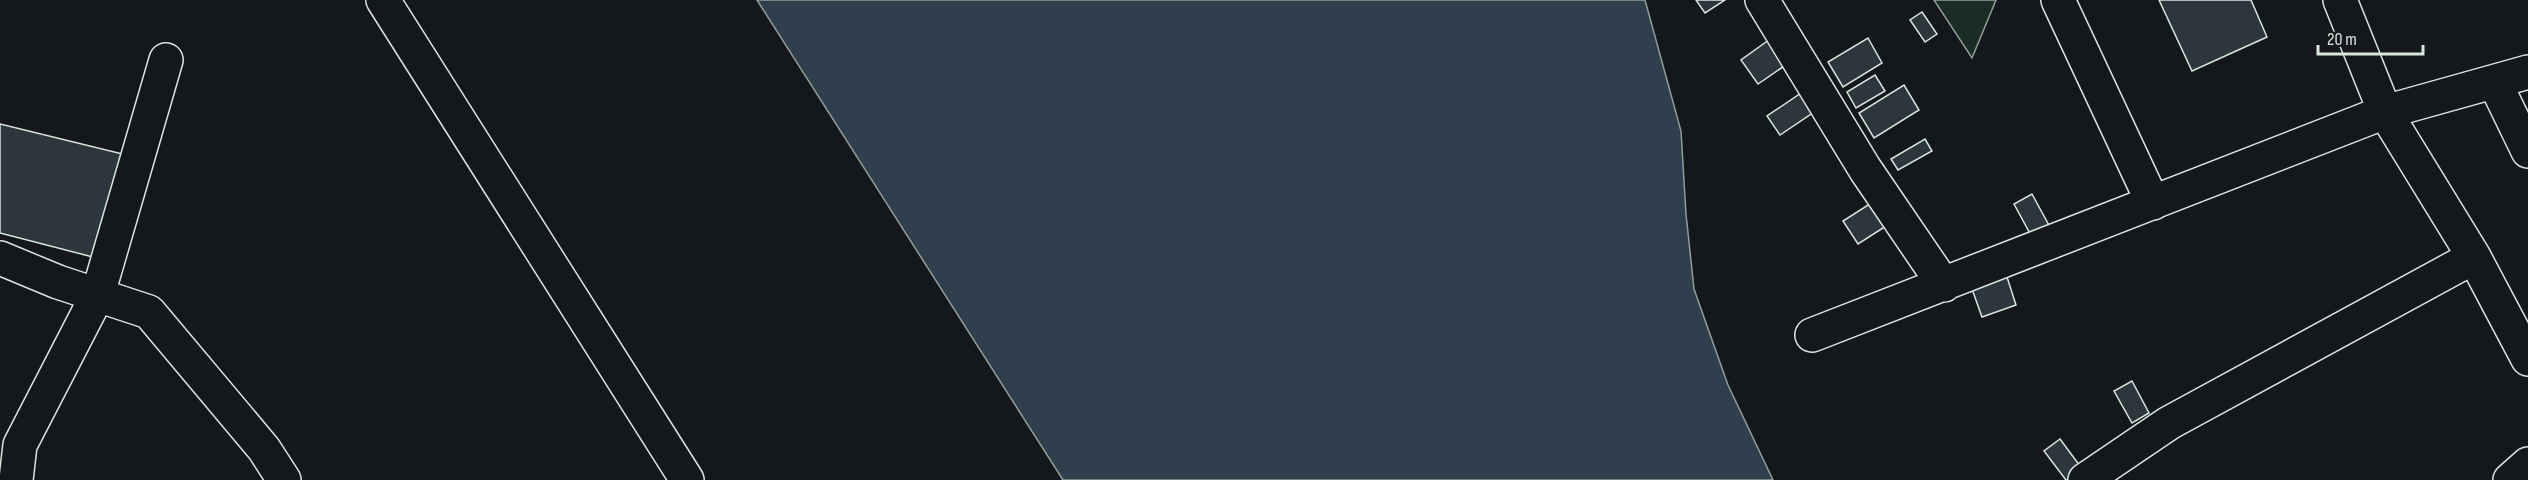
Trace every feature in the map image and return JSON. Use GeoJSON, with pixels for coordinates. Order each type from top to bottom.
{"type":"FeatureCollection","features":[{"type":"Feature","properties":{"kind":"street"},"geometry":{"type":"LineString","coordinates":[[383,0],[687,480]]}},
{"type":"Feature","properties":{"kind":"street"},"geometry":{"type":"LineString","coordinates":[[1762,0],[1864,169],[1944,285]]}},
{"type":"Feature","properties":{"kind":"street"},"geometry":{"type":"LineString","coordinates":[[2058,0],[2153,203]]}},
{"type":"Feature","properties":{"kind":"street"},"geometry":{"type":"LineString","coordinates":[[2340,0],[2385,112],[2474,257],[2528,359]]}},
{"type":"Feature","properties":{"kind":"street"},"geometry":{"type":"LineString","coordinates":[[16,480],[20,445],[98,294],[166,60]]}},
{"type":"Feature","properties":{"kind":"street"},"geometry":{"type":"LineString","coordinates":[[1812,335],[2385,112],[2528,72]]}},
{"type":"Feature","properties":{"kind":"street"},"geometry":{"type":"LineString","coordinates":[[2495,83],[2528,151]]}},
{"type":"Feature","properties":{"kind":"street"},"geometry":{"type":"LineString","coordinates":[[2085,480],[2169,423],[2474,257]]}},
{"type":"Feature","properties":{"kind":"street"},"geometry":{"type":"LineString","coordinates":[[0,258],[58,282],[149,312],[264,449],[284,480]]}},
{"type":"Feature","properties":{"kind":"street"},"geometry":{"type":"LineString","coordinates":[[2510,480],[2528,464]]}},
{"type":"Feature","properties":{"kind":"green space"},"geometry":{"type":"Polygon","coordinates":[[[1934,0],[1996,0],[1972,58],[1934,0]]]}},
{"type":"Feature","properties":{"kind":"water"},"geometry":{"type":"Polygon","coordinates":[[[757,0],[1645,0],[1681,131],[1686,214],[1694,289],[1728,385],[1773,480],[1063,480],[757,0]]]}},
{"type":"Feature","properties":{"kind":"building"},"geometry":{"type":"Polygon","coordinates":[[[1696,0],[1725,0],[1705,13],[1696,0]]]}},
{"type":"Feature","properties":{"kind":"building"},"geometry":{"type":"Polygon","coordinates":[[[2159,0],[2251,0],[2267,37],[2192,71],[2159,0]]]}},
{"type":"Feature","properties":{"kind":"building"},"geometry":{"type":"Polygon","coordinates":[[[1922,12],[1937,34],[1925,42],[1910,20],[1922,12]]]}},
{"type":"Feature","properties":{"kind":"building"},"geometry":{"type":"Polygon","coordinates":[[[1773,37],[1790,62],[1758,84],[1741,60],[1773,37]]]}},
{"type":"Feature","properties":{"kind":"building"},"geometry":{"type":"Polygon","coordinates":[[[1868,38],[1882,63],[1843,87],[1828,62],[1868,38]]]}},
{"type":"Feature","properties":{"kind":"building"},"geometry":{"type":"Polygon","coordinates":[[[1875,75],[1885,91],[1856,108],[1847,92],[1875,75]]]}},
{"type":"Feature","properties":{"kind":"building"},"geometry":{"type":"Polygon","coordinates":[[[1904,85],[1919,110],[1874,138],[1859,113],[1904,85]]]}},
{"type":"Feature","properties":{"kind":"building"},"geometry":{"type":"Polygon","coordinates":[[[1804,91],[1817,110],[1780,135],[1767,116],[1804,91]]]}},
{"type":"Feature","properties":{"kind":"building"},"geometry":{"type":"Polygon","coordinates":[[[0,124],[139,158],[116,263],[0,233],[0,124]]]}},
{"type":"Feature","properties":{"kind":"building"},"geometry":{"type":"Polygon","coordinates":[[[1925,139],[1932,151],[1898,170],[1891,159],[1925,139]]]}},
{"type":"Feature","properties":{"kind":"building"},"geometry":{"type":"Polygon","coordinates":[[[2032,194],[2051,229],[2033,239],[2014,204],[2032,194]]]}},
{"type":"Feature","properties":{"kind":"building"},"geometry":{"type":"Polygon","coordinates":[[[1879,198],[1894,221],[1858,244],[1843,221],[1879,198]]]}},
{"type":"Feature","properties":{"kind":"building"},"geometry":{"type":"Polygon","coordinates":[[[2007,277],[2016,305],[1982,317],[1972,289],[2007,277]]]}},
{"type":"Feature","properties":{"kind":"building"},"geometry":{"type":"Polygon","coordinates":[[[2132,381],[2149,413],[2132,423],[2114,391],[2132,381]]]}},
{"type":"Feature","properties":{"kind":"building"},"geometry":{"type":"Polygon","coordinates":[[[2060,439],[2083,470],[2070,480],[2066,480],[2044,451],[2060,439]]]}}]}
